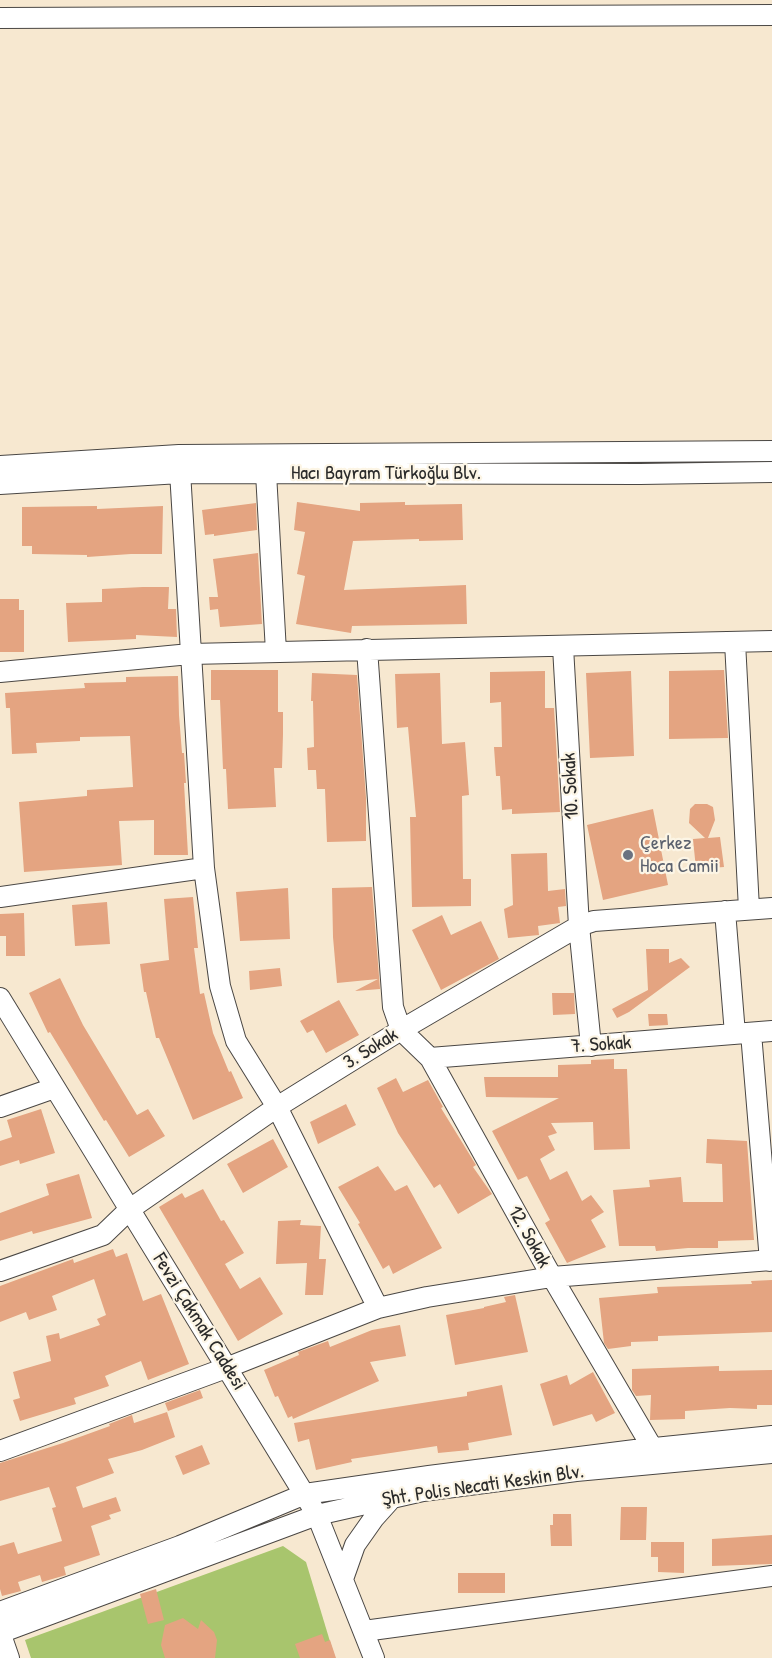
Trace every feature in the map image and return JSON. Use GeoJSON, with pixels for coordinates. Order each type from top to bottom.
{"type":"FeatureCollection","features":[{"type":"Feature","properties":{"kind":"street"},"geometry":{"type":"LineString","coordinates":[[0,18],[772,15]]}},
{"type":"Feature","properties":{"kind":"street","name":"Hacı Bayram Türkoğlu Blv."},"geometry":{"type":"LineString","coordinates":[[0,466],[76,462],[180,464],[772,451]]}},
{"type":"Feature","properties":{"kind":"street"},"geometry":{"type":"LineString","coordinates":[[0,455],[76,462]]}},
{"type":"Feature","properties":{"kind":"street"},"geometry":{"type":"LineString","coordinates":[[180,464],[204,868],[220,987],[236,1041],[277,1107],[378,1308]]}},
{"type":"Feature","properties":{"kind":"street","name":"Hacı Bayram Türkoğlu Blv."},"geometry":{"type":"LineString","coordinates":[[0,484],[180,464],[266,473],[772,472]]}},
{"type":"Feature","properties":{"kind":"street"},"geometry":{"type":"LineString","coordinates":[[266,473],[276,652]]}},
{"type":"Feature","properties":{"kind":"street"},"geometry":{"type":"LineString","coordinates":[[0,672],[190,654],[772,641]]}},
{"type":"Feature","properties":{"kind":"street"},"geometry":{"type":"LineString","coordinates":[[735,642],[749,909]]}},
{"type":"Feature","properties":{"kind":"street","name":"10. Sokak"},"geometry":{"type":"LineString","coordinates":[[563,647],[579,926],[591,1046]]}},
{"type":"Feature","properties":{"kind":"street"},"geometry":{"type":"LineString","coordinates":[[367,649],[393,1006],[401,1030]]}},
{"type":"Feature","properties":{"kind":"street"},"geometry":{"type":"LineString","coordinates":[[0,897],[204,868]]}},
{"type":"Feature","properties":{"kind":"street","name":"3. Sokak"},"geometry":{"type":"LineString","coordinates":[[0,1271],[103,1235],[130,1209],[277,1107],[401,1030],[579,926],[594,921],[772,908]]}},
{"type":"Feature","properties":{"kind":"street"},"geometry":{"type":"LineString","coordinates":[[0,1451],[226,1368],[378,1308],[427,1297],[552,1277],[771,1260],[725,911]]}},
{"type":"Feature","properties":{"kind":"street","name":"Fevzi Çakmak Caddesi"},"geometry":{"type":"LineString","coordinates":[[0,998],[317,1515],[374,1658]]}},
{"type":"Feature","properties":{"kind":"street","name":"12. Sokak"},"geometry":{"type":"LineString","coordinates":[[401,1030],[430,1058],[552,1277],[653,1449]]}},
{"type":"Feature","properties":{"kind":"street","name":"7. Sokak"},"geometry":{"type":"LineString","coordinates":[[430,1058],[772,1032]]}},
{"type":"Feature","properties":{"kind":"street"},"geometry":{"type":"LineString","coordinates":[[0,1107],[54,1088]]}},
{"type":"Feature","properties":{"kind":"street","name":"Şht. Polis Necati Keskin Blv."},"geometry":{"type":"LineString","coordinates":[[0,1612],[180,1546],[305,1494],[429,1476],[772,1436]]}},
{"type":"Feature","properties":{"kind":"street","name":"Şht. Polis Necati Keskin Blv."},"geometry":{"type":"LineString","coordinates":[[0,1633],[317,1515],[423,1491],[576,1471],[772,1453]]}},
{"type":"Feature","properties":{"kind":"street"},"geometry":{"type":"LineString","coordinates":[[343,1578],[355,1545],[392,1498]]}},
{"type":"Feature","properties":{"kind":"street"},"geometry":{"type":"LineString","coordinates":[[364,1631],[772,1576]]}},
{"type":"Feature","properties":{"kind":"street"},"geometry":{"type":"LineString","coordinates":[[0,1633],[9,1658]]}},
{"type":"Feature","properties":{"kind":"green space"},"geometry":{"type":"Polygon","coordinates":[[[283,1546],[306,1562],[335,1658],[31,1658],[25,1640],[283,1546]]]}},
{"type":"Feature","properties":{"kind":"building"},"geometry":{"type":"Polygon","coordinates":[[[297,502],[360,511],[360,503],[462,504],[463,540],[353,541],[344,590],[466,585],[467,624],[352,626],[351,633],[296,624],[305,576],[297,574],[305,532],[294,530],[297,502]]]}},
{"type":"Feature","properties":{"kind":"building"},"geometry":{"type":"Polygon","coordinates":[[[256,503],[257,530],[214,536],[214,534],[205,535],[202,510],[256,503]]]}},
{"type":"Feature","properties":{"kind":"building"},"geometry":{"type":"Polygon","coordinates":[[[97,506],[97,509],[163,506],[162,554],[87,557],[87,555],[32,554],[32,546],[22,546],[22,507],[97,506]]]}},
{"type":"Feature","properties":{"kind":"building"},"geometry":{"type":"Polygon","coordinates":[[[258,553],[262,624],[220,627],[218,609],[210,610],[209,597],[218,597],[213,559],[258,553]]]}},
{"type":"Feature","properties":{"kind":"building"},"geometry":{"type":"Polygon","coordinates":[[[169,587],[168,609],[176,609],[177,637],[136,635],[136,639],[68,642],[66,603],[102,602],[102,589],[169,587]]]}},
{"type":"Feature","properties":{"kind":"building"},"geometry":{"type":"Polygon","coordinates":[[[0,599],[19,599],[19,610],[24,610],[24,652],[0,652],[0,599]]]}},
{"type":"Feature","properties":{"kind":"building"},"geometry":{"type":"Polygon","coordinates":[[[211,670],[278,670],[278,712],[283,712],[283,734],[282,768],[274,768],[276,807],[228,809],[226,769],[223,769],[220,700],[211,700],[211,670]]]}},
{"type":"Feature","properties":{"kind":"building"},"geometry":{"type":"Polygon","coordinates":[[[724,670],[728,738],[669,739],[669,671],[724,670]]]}},
{"type":"Feature","properties":{"kind":"building"},"geometry":{"type":"Polygon","coordinates":[[[545,671],[545,708],[554,708],[560,812],[512,814],[512,809],[502,810],[500,776],[496,776],[494,747],[502,747],[501,702],[490,703],[490,672],[545,671]]]}},
{"type":"Feature","properties":{"kind":"building"},"geometry":{"type":"Polygon","coordinates":[[[631,671],[634,756],[590,758],[586,673],[631,671]]]}},
{"type":"Feature","properties":{"kind":"building"},"geometry":{"type":"Polygon","coordinates":[[[312,673],[357,675],[366,798],[366,841],[327,842],[325,789],[317,789],[316,770],[308,770],[307,748],[314,747],[312,673]]]}},
{"type":"Feature","properties":{"kind":"building"},"geometry":{"type":"Polygon","coordinates":[[[440,673],[442,744],[465,742],[469,795],[462,796],[463,879],[471,879],[471,906],[412,907],[410,817],[416,817],[408,727],[397,728],[395,674],[440,673]]]}},
{"type":"Feature","properties":{"kind":"building"},"geometry":{"type":"Polygon","coordinates":[[[178,676],[179,715],[186,783],[184,783],[188,855],[154,855],[154,820],[119,821],[122,865],[24,872],[19,802],[87,796],[87,790],[133,787],[130,736],[80,737],[80,741],[36,743],[37,753],[12,754],[10,708],[6,708],[5,693],[85,688],[84,683],[126,682],[126,677],[178,676]]]}},
{"type":"Feature","properties":{"kind":"building"},"geometry":{"type":"Polygon","coordinates":[[[695,804],[707,804],[713,807],[715,820],[708,838],[720,837],[724,867],[696,869],[693,839],[705,838],[689,823],[690,809],[695,804]]]}},
{"type":"Feature","properties":{"kind":"building","name":"Çerkez Hoca Camii"},"geometry":{"type":"Polygon","coordinates":[[[653,809],[668,885],[603,900],[587,825],[653,809]]]}},
{"type":"Feature","properties":{"kind":"building"},"geometry":{"type":"Polygon","coordinates":[[[547,853],[548,891],[565,889],[566,906],[558,907],[560,923],[538,926],[539,935],[508,938],[504,909],[513,905],[511,854],[547,853]]]}},
{"type":"Feature","properties":{"kind":"building"},"geometry":{"type":"Polygon","coordinates":[[[372,887],[380,989],[355,991],[378,979],[337,983],[332,888],[372,887]]]}},
{"type":"Feature","properties":{"kind":"building"},"geometry":{"type":"Polygon","coordinates":[[[288,888],[290,939],[240,941],[236,892],[288,888]]]}},
{"type":"Feature","properties":{"kind":"building"},"geometry":{"type":"Polygon","coordinates":[[[193,897],[198,948],[194,948],[200,994],[204,993],[213,1033],[229,1072],[231,1071],[243,1098],[193,1120],[159,1038],[156,1038],[146,992],[144,992],[140,964],[169,960],[164,899],[193,897]]]}},
{"type":"Feature","properties":{"kind":"building"},"geometry":{"type":"Polygon","coordinates":[[[107,902],[110,944],[75,946],[72,905],[107,902]]]}},
{"type":"Feature","properties":{"kind":"building"},"geometry":{"type":"Polygon","coordinates":[[[24,913],[25,956],[6,956],[6,936],[0,936],[0,914],[24,913]]]}},
{"type":"Feature","properties":{"kind":"building"},"geometry":{"type":"Polygon","coordinates":[[[442,915],[451,935],[481,921],[499,959],[441,990],[412,930],[442,915]]]}},
{"type":"Feature","properties":{"kind":"building"},"geometry":{"type":"Polygon","coordinates":[[[646,949],[669,949],[669,963],[681,958],[690,967],[629,1012],[617,1018],[612,1009],[648,990],[646,949]]]}},
{"type":"Feature","properties":{"kind":"building"},"geometry":{"type":"Polygon","coordinates":[[[280,968],[282,986],[250,990],[249,971],[280,968]]]}},
{"type":"Feature","properties":{"kind":"building"},"geometry":{"type":"Polygon","coordinates":[[[60,978],[83,1025],[137,1115],[148,1109],[165,1136],[129,1157],[106,1120],[104,1121],[50,1032],[48,1033],[29,993],[60,978]]]}},
{"type":"Feature","properties":{"kind":"building"},"geometry":{"type":"Polygon","coordinates":[[[552,993],[574,993],[575,1014],[553,1015],[552,993]]]}},
{"type":"Feature","properties":{"kind":"building"},"geometry":{"type":"Polygon","coordinates":[[[339,1000],[359,1035],[326,1053],[313,1030],[307,1033],[300,1021],[339,1000]]]}},
{"type":"Feature","properties":{"kind":"building"},"geometry":{"type":"Polygon","coordinates":[[[648,1014],[667,1014],[668,1025],[649,1026],[648,1014]]]}},
{"type":"Feature","properties":{"kind":"building"},"geometry":{"type":"Polygon","coordinates":[[[614,1059],[614,1069],[627,1069],[630,1149],[594,1150],[593,1122],[551,1123],[557,1133],[548,1136],[555,1150],[540,1159],[550,1180],[567,1171],[582,1201],[591,1195],[604,1212],[591,1220],[606,1247],[567,1263],[545,1223],[550,1220],[527,1176],[518,1180],[492,1131],[559,1098],[486,1097],[484,1077],[558,1077],[558,1065],[591,1064],[591,1060],[614,1059]]]}},
{"type":"Feature","properties":{"kind":"building"},"geometry":{"type":"Polygon","coordinates":[[[396,1078],[403,1092],[428,1080],[443,1107],[441,1108],[476,1165],[473,1167],[492,1194],[458,1214],[440,1184],[434,1188],[398,1133],[377,1088],[396,1078]]]}},
{"type":"Feature","properties":{"kind":"building"},"geometry":{"type":"Polygon","coordinates":[[[346,1104],[356,1125],[318,1144],[310,1122],[346,1104]]]}},
{"type":"Feature","properties":{"kind":"building"},"geometry":{"type":"Polygon","coordinates":[[[41,1109],[55,1153],[20,1164],[19,1160],[0,1166],[0,1141],[12,1137],[7,1120],[41,1109]]]}},
{"type":"Feature","properties":{"kind":"building"},"geometry":{"type":"Polygon","coordinates":[[[273,1139],[288,1167],[243,1193],[227,1164],[273,1139]]]}},
{"type":"Feature","properties":{"kind":"building"},"geometry":{"type":"Polygon","coordinates":[[[707,1139],[747,1141],[754,1240],[718,1241],[718,1248],[656,1251],[655,1246],[619,1246],[613,1190],[650,1187],[649,1180],[681,1177],[683,1202],[723,1202],[722,1164],[706,1163],[707,1139]]]}},
{"type":"Feature","properties":{"kind":"building"},"geometry":{"type":"Polygon","coordinates":[[[378,1166],[395,1191],[407,1185],[442,1248],[393,1274],[389,1265],[383,1269],[358,1224],[360,1223],[338,1187],[378,1166]]]}},
{"type":"Feature","properties":{"kind":"building"},"geometry":{"type":"Polygon","coordinates":[[[79,1174],[92,1218],[33,1234],[32,1231],[0,1241],[0,1213],[49,1195],[46,1184],[79,1174]]]}},
{"type":"Feature","properties":{"kind":"building"},"geometry":{"type":"Polygon","coordinates":[[[203,1189],[221,1221],[224,1220],[244,1253],[225,1264],[240,1289],[260,1277],[283,1314],[238,1341],[159,1207],[182,1193],[185,1198],[203,1189]]]}},
{"type":"Feature","properties":{"kind":"building"},"geometry":{"type":"Polygon","coordinates":[[[301,1220],[300,1225],[321,1226],[319,1259],[326,1259],[323,1295],[305,1295],[307,1263],[276,1264],[278,1221],[301,1220]]]}},
{"type":"Feature","properties":{"kind":"building"},"geometry":{"type":"Polygon","coordinates":[[[113,1249],[116,1257],[127,1253],[143,1301],[161,1294],[189,1364],[148,1380],[141,1361],[105,1376],[109,1386],[74,1398],[76,1404],[20,1421],[13,1400],[20,1398],[13,1372],[51,1361],[46,1336],[59,1333],[60,1339],[100,1325],[97,1319],[106,1315],[94,1279],[52,1296],[57,1310],[29,1320],[26,1312],[0,1322],[0,1286],[73,1259],[74,1263],[113,1249]]]}},
{"type":"Feature","properties":{"kind":"building"},"geometry":{"type":"Polygon","coordinates":[[[772,1280],[772,1332],[658,1336],[658,1341],[631,1342],[631,1346],[608,1349],[604,1343],[599,1298],[658,1293],[657,1287],[752,1284],[751,1281],[772,1280]]]}},
{"type":"Feature","properties":{"kind":"building"},"geometry":{"type":"Polygon","coordinates":[[[515,1295],[528,1352],[455,1365],[446,1315],[506,1302],[504,1297],[515,1295]]]}},
{"type":"Feature","properties":{"kind":"building"},"geometry":{"type":"Polygon","coordinates":[[[400,1325],[406,1356],[370,1362],[379,1381],[293,1419],[292,1416],[288,1418],[278,1396],[275,1397],[264,1370],[299,1355],[298,1352],[328,1341],[330,1347],[372,1330],[400,1325]]]}},
{"type":"Feature","properties":{"kind":"building"},"geometry":{"type":"Polygon","coordinates":[[[719,1366],[719,1371],[772,1370],[772,1405],[757,1405],[757,1409],[685,1411],[685,1419],[650,1420],[651,1395],[636,1396],[632,1390],[632,1369],[719,1366]]]}},
{"type":"Feature","properties":{"kind":"building"},"geometry":{"type":"Polygon","coordinates":[[[593,1372],[615,1413],[596,1422],[592,1414],[553,1426],[540,1384],[567,1375],[570,1385],[593,1372]]]}},
{"type":"Feature","properties":{"kind":"building"},"geometry":{"type":"Polygon","coordinates":[[[502,1385],[512,1435],[468,1443],[469,1450],[438,1453],[437,1446],[351,1459],[352,1462],[316,1470],[309,1439],[298,1442],[294,1423],[467,1396],[467,1392],[502,1385]]]}},
{"type":"Feature","properties":{"kind":"building"},"geometry":{"type":"Polygon","coordinates":[[[200,1390],[203,1398],[168,1411],[165,1403],[200,1390]]]}},
{"type":"Feature","properties":{"kind":"building"},"geometry":{"type":"Polygon","coordinates":[[[167,1412],[175,1437],[142,1450],[108,1459],[114,1473],[76,1487],[83,1508],[116,1497],[121,1511],[109,1515],[111,1519],[91,1526],[100,1555],[64,1567],[66,1575],[42,1582],[40,1575],[18,1582],[21,1591],[2,1596],[0,1546],[14,1542],[18,1554],[62,1541],[52,1508],[56,1507],[49,1487],[0,1501],[0,1463],[110,1426],[109,1424],[132,1415],[134,1423],[167,1412]]]}},
{"type":"Feature","properties":{"kind":"building"},"geometry":{"type":"Polygon","coordinates":[[[202,1445],[210,1464],[183,1475],[175,1456],[202,1445]]]}},
{"type":"Feature","properties":{"kind":"building"},"geometry":{"type":"Polygon","coordinates":[[[621,1507],[647,1507],[646,1540],[620,1540],[621,1507]]]}},
{"type":"Feature","properties":{"kind":"building"},"geometry":{"type":"Polygon","coordinates":[[[553,1514],[571,1514],[572,1546],[551,1546],[550,1525],[553,1525],[553,1514]]]}},
{"type":"Feature","properties":{"kind":"building"},"geometry":{"type":"Polygon","coordinates":[[[772,1535],[772,1564],[712,1566],[712,1539],[772,1535]]]}},
{"type":"Feature","properties":{"kind":"building"},"geometry":{"type":"Polygon","coordinates":[[[651,1542],[684,1542],[684,1573],[658,1572],[658,1557],[651,1557],[651,1542]]]}},
{"type":"Feature","properties":{"kind":"building"},"geometry":{"type":"Polygon","coordinates":[[[458,1573],[505,1573],[505,1593],[458,1593],[458,1573]]]}},
{"type":"Feature","properties":{"kind":"building"},"geometry":{"type":"Polygon","coordinates":[[[156,1589],[164,1620],[148,1624],[140,1594],[156,1589]]]}},
{"type":"Feature","properties":{"kind":"building"},"geometry":{"type":"Polygon","coordinates":[[[183,1618],[198,1629],[201,1620],[214,1632],[217,1640],[215,1658],[165,1658],[161,1645],[165,1625],[183,1618]]]}},
{"type":"Feature","properties":{"kind":"building"},"geometry":{"type":"Polygon","coordinates":[[[322,1634],[325,1642],[330,1640],[336,1658],[300,1658],[295,1644],[322,1634]]]}},
{"type":"Feature","properties":{"kind":"place","name":"Çerkez Hoca Camii"},"geometry":{"type":"Point","coordinates":[628,855]}}]}
